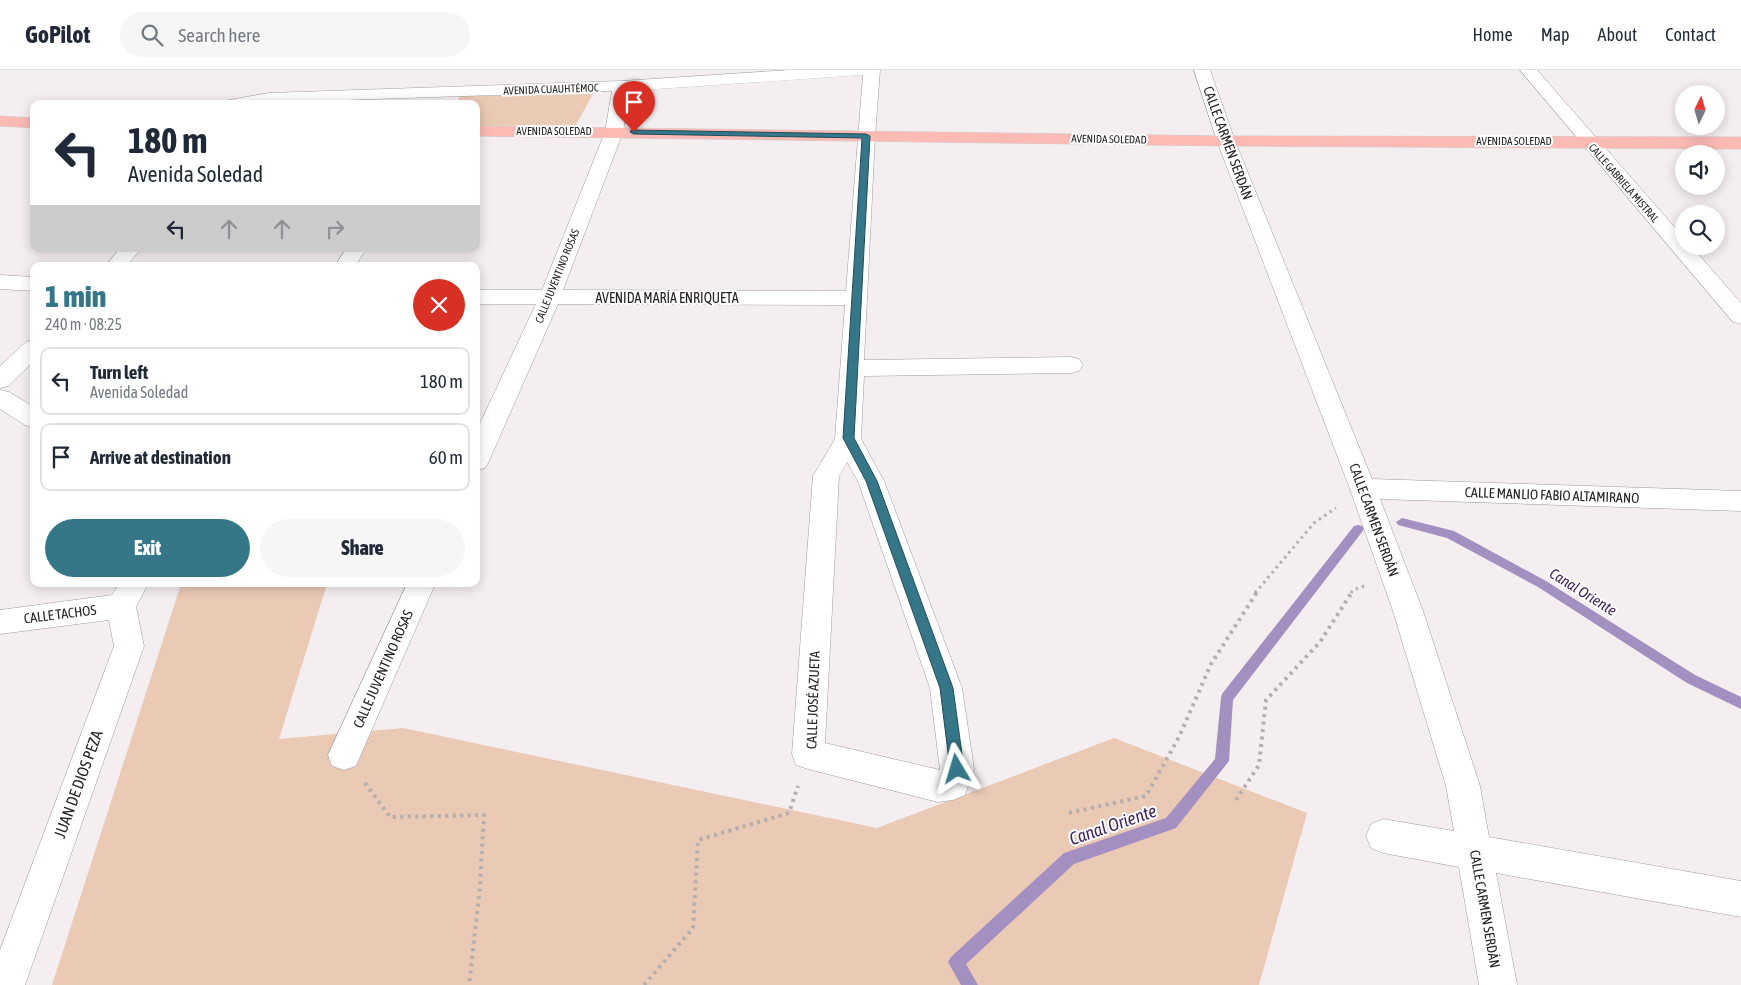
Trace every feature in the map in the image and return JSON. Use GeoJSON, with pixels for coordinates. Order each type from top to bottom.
{"type":"FeatureCollection","features":[{"type":"Feature","properties":{"kind":"main road"},"geometry":{"type":"LineString","coordinates":[[0,121],[30,123]]}},
{"type":"Feature","properties":{"kind":"main road","name":"AVENIDA SOLEDAD"},"geometry":{"type":"LineString","coordinates":[[480,131],[1226,141],[1741,143]]}},
{"type":"Feature","properties":{"kind":"street","name":"AVENIDA CUAUHTÉMOC"},"geometry":{"type":"LineString","coordinates":[[327,100],[450,98],[867,70]]}},
{"type":"Feature","properties":{"kind":"street","name":"CALLE JOSÉ AZUETA"},"geometry":{"type":"LineString","coordinates":[[848,438],[871,481],[946,688],[957,769],[953,784],[938,786],[808,754],[826,476],[848,438],[866,136],[872,70]]}},
{"type":"Feature","properties":{"kind":"street","name":"CALLE CARMEN SERDÁN"},"geometry":{"type":"LineString","coordinates":[[1202,70],[1226,141],[1363,489],[1394,574],[1464,786],[1498,985]]}},
{"type":"Feature","properties":{"kind":"street","name":"CALLE GABRIELA MISTRAL"},"geometry":{"type":"LineString","coordinates":[[1528,70],[1741,317]]}},
{"type":"Feature","properties":{"kind":"street"},"geometry":{"type":"LineString","coordinates":[[267,100],[281,81]]}},
{"type":"Feature","properties":{"kind":"street","name":"CALLE JUVENTINO ROSAS"},"geometry":{"type":"LineString","coordinates":[[480,452],[550,297],[614,132],[621,86]]}},
{"type":"Feature","properties":{"kind":"street"},"geometry":{"type":"LineString","coordinates":[[119,262],[128,252]]}},
{"type":"Feature","properties":{"kind":"street"},"geometry":{"type":"LineString","coordinates":[[0,282],[30,284]]}},
{"type":"Feature","properties":{"kind":"street","name":"AVENIDA MARÍA ENRIQUETA"},"geometry":{"type":"LineString","coordinates":[[480,297],[857,298]]}},
{"type":"Feature","properties":{"kind":"street"},"geometry":{"type":"LineString","coordinates":[[0,380],[30,351]]}},
{"type":"Feature","properties":{"kind":"street"},"geometry":{"type":"LineString","coordinates":[[853,368],[1071,365]]}},
{"type":"Feature","properties":{"kind":"street"},"geometry":{"type":"LineString","coordinates":[[0,398],[30,417]]}},
{"type":"Feature","properties":{"kind":"street","name":"CALLE MANLIO FABIO ALTAMIRANO"},"geometry":{"type":"LineString","coordinates":[[1363,489],[1741,501]]}},
{"type":"Feature","properties":{"kind":"street","name":"CALLE JUVENTINO ROSAS"},"geometry":{"type":"LineString","coordinates":[[344,754],[420,587]]}},
{"type":"Feature","properties":{"kind":"street","name":"CALLE TACHOS"},"geometry":{"type":"LineString","coordinates":[[0,622],[128,595]]}},
{"type":"Feature","properties":{"kind":"street","name":"JUAN DE DIOS PEZA"},"geometry":{"type":"LineString","coordinates":[[6,985],[10,947],[129,646],[128,595]]}},
{"type":"Feature","properties":{"kind":"street"},"geometry":{"type":"LineString","coordinates":[[1383,836],[1741,899]]}},
{"type":"Feature","properties":{"kind":"path"},"geometry":{"type":"LineString","coordinates":[[1069,813],[1146,796],[1179,737],[1211,664],[1252,597],[1314,523],[1363,489]]}},
{"type":"Feature","properties":{"kind":"path"},"geometry":{"type":"LineString","coordinates":[[1236,800],[1259,764],[1266,700],[1320,642],[1353,590],[1394,574]]}},
{"type":"Feature","properties":{"kind":"path"},"geometry":{"type":"LineString","coordinates":[[344,754],[390,817],[484,815],[480,886],[470,985]]}},
{"type":"Feature","properties":{"kind":"path"},"geometry":{"type":"LineString","coordinates":[[644,985],[693,928],[698,840],[789,813],[808,754]]}},
{"type":"Feature","properties":{"kind":"shaded area"},"geometry":{"type":"Polygon","coordinates":[[[593,94],[576,125],[480,126],[480,100],[458,100],[460,96],[593,94]]]}},
{"type":"Feature","properties":{"kind":"shaded area"},"geometry":{"type":"Polygon","coordinates":[[[180,587],[326,587],[279,739],[403,728],[877,828],[1114,738],[1307,813],[1259,985],[52,985],[180,587]]]}},
{"type":"Feature","properties":{"kind":"waterway","name":"Canal Oriente"},"geometry":{"type":"LineString","coordinates":[[1402,522],[1450,534],[1542,584],[1691,679],[1741,703]]}},
{"type":"Feature","properties":{"kind":"waterway","name":"Canal Oriente"},"geometry":{"type":"LineString","coordinates":[[970,985],[956,962],[1069,858],[1171,823],[1222,761],[1227,698],[1358,529]]}},
{"type":"Feature","properties":{"kind":"route"},"geometry":{"type":"LineString","coordinates":[[634,132],[866,136],[848,438],[871,481],[946,688],[957,769]]}}]}
